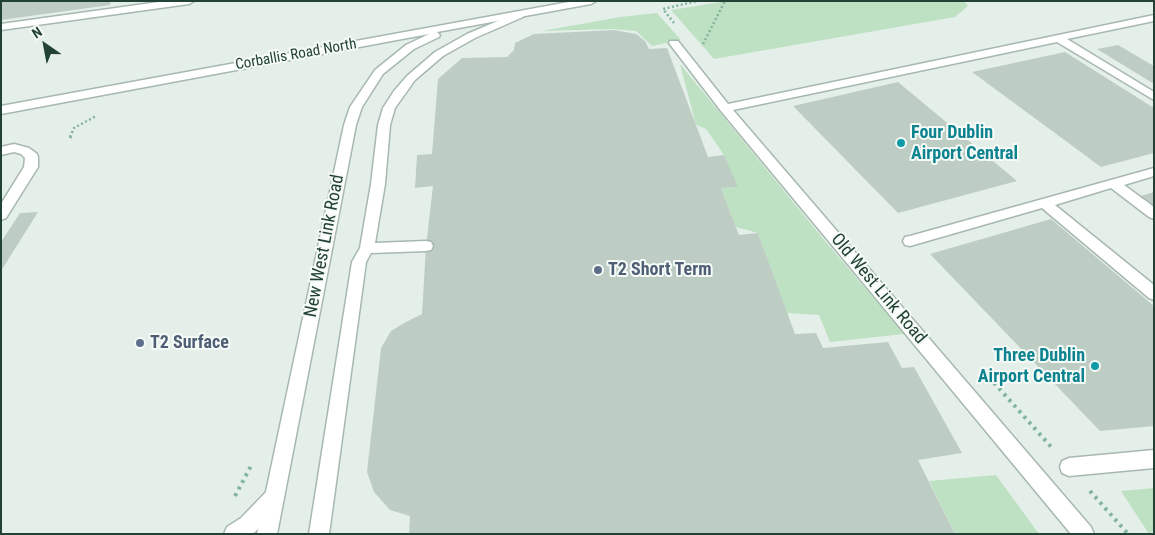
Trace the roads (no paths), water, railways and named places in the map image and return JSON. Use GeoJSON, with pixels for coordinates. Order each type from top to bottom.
{"type":"FeatureCollection","features":[{"type":"Feature","properties":{"kind":"street"},"geometry":{"type":"LineString","coordinates":[[1,27],[189,1]]}},
{"type":"Feature","properties":{"kind":"street"},"geometry":{"type":"LineString","coordinates":[[319,534],[359,262],[367,248],[378,184],[384,125],[389,108],[398,93],[424,66],[439,54],[471,36],[519,15],[544,1]]}},
{"type":"Feature","properties":{"kind":"street","name":"Corballis Road North"},"geometry":{"type":"LineString","coordinates":[[1,110],[592,1]]}},
{"type":"Feature","properties":{"kind":"street"},"geometry":{"type":"LineString","coordinates":[[725,108],[1154,18]]}},
{"type":"Feature","properties":{"kind":"street","name":"New West Link Road"},"geometry":{"type":"LineString","coordinates":[[267,534],[348,135],[356,107],[379,72],[404,51],[428,38],[474,23]]}},
{"type":"Feature","properties":{"kind":"street"},"geometry":{"type":"LineString","coordinates":[[1058,38],[1154,97]]}},
{"type":"Feature","properties":{"kind":"street","name":"Old West Link Road"},"geometry":{"type":"LineString","coordinates":[[674,43],[725,108],[1084,534]]}},
{"type":"Feature","properties":{"kind":"street"},"geometry":{"type":"LineString","coordinates":[[1,151],[14,148],[26,151],[32,156],[31,166],[1,215]]}},
{"type":"Feature","properties":{"kind":"street"},"geometry":{"type":"LineString","coordinates":[[910,241],[1154,172]]}},
{"type":"Feature","properties":{"kind":"street"},"geometry":{"type":"LineString","coordinates":[[1113,183],[1154,214]]}},
{"type":"Feature","properties":{"kind":"street"},"geometry":{"type":"LineString","coordinates":[[1044,204],[1154,294]]}},
{"type":"Feature","properties":{"kind":"street"},"geometry":{"type":"LineString","coordinates":[[367,248],[426,246]]}},
{"type":"Feature","properties":{"kind":"street"},"geometry":{"type":"LineString","coordinates":[[1068,467],[1154,459]]}},
{"type":"Feature","properties":{"kind":"street"},"geometry":{"type":"LineString","coordinates":[[234,534],[248,525],[274,498]]}},
{"type":"Feature","properties":{"kind":"place","name":"Four Dublin Airport Central"},"geometry":{"type":"Point","coordinates":[901,143]}},
{"type":"Feature","properties":{"kind":"place","name":"T2 Short Term"},"geometry":{"type":"Point","coordinates":[598,270]}},
{"type":"Feature","properties":{"kind":"place","name":"T2 Surface"},"geometry":{"type":"Point","coordinates":[140,343]}},
{"type":"Feature","properties":{"kind":"place","name":"Three Dublin Airport Central"},"geometry":{"type":"Point","coordinates":[1095,366]}}]}
